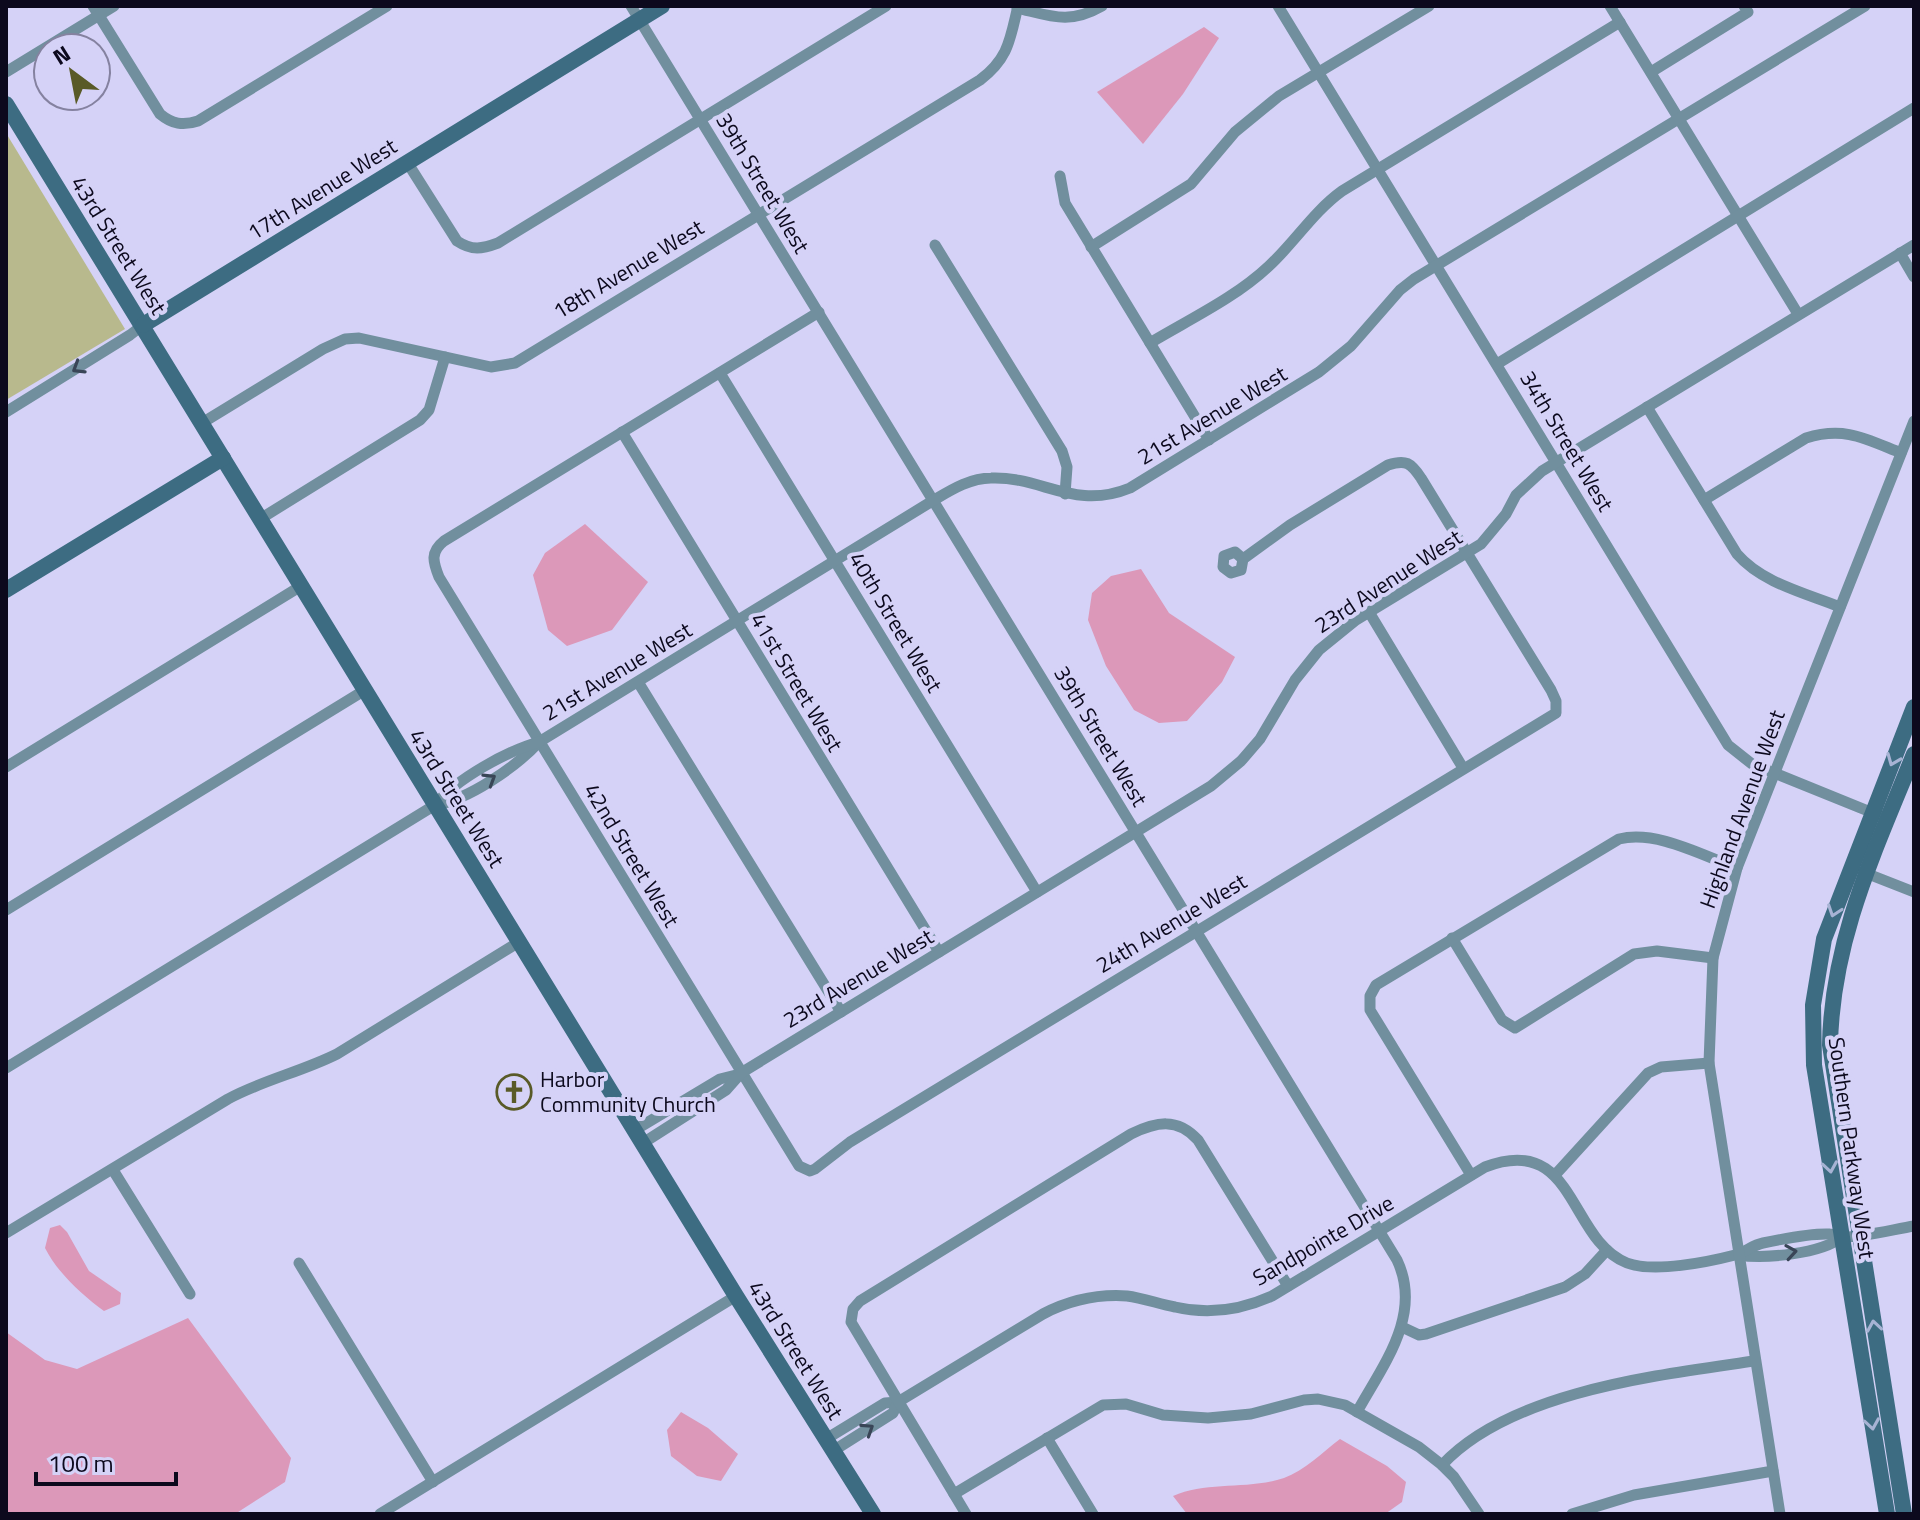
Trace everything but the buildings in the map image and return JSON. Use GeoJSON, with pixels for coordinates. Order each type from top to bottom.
{"type":"FeatureCollection","features":[{"type":"Feature","properties":{"kind":"street"},"geometry":{"type":"LineString","coordinates":[[6,72],[96,11],[114,6]]}},
{"type":"Feature","properties":{"kind":"street"},"geometry":{"type":"LineString","coordinates":[[96,11],[160,114],[174,123],[195,122],[387,6]]}},
{"type":"Feature","properties":{"kind":"street","name":"17th Avenue West"},"geometry":{"type":"LineString","coordinates":[[6,412],[407,162],[636,13],[662,6]]}},
{"type":"Feature","properties":{"kind":"street"},"geometry":{"type":"LineString","coordinates":[[407,162],[457,241],[467,247],[482,249],[498,243],[886,6]]}},
{"type":"Feature","properties":{"kind":"street"},"geometry":{"type":"LineString","coordinates":[[1017,7],[1068,19],[1081,17],[1102,6]]}},
{"type":"Feature","properties":{"kind":"street","name":"34th Street West"},"geometry":{"type":"LineString","coordinates":[[1278,6],[1728,745],[1743,759],[1880,816]]}},
{"type":"Feature","properties":{"kind":"street"},"geometry":{"type":"LineString","coordinates":[[1091,247],[1191,184],[1248,120],[1279,96],[1429,6]]}},
{"type":"Feature","properties":{"kind":"street"},"geometry":{"type":"LineString","coordinates":[[1610,6],[1798,314]]}},
{"type":"Feature","properties":{"kind":"street","name":"21st Avenue West"},"geometry":{"type":"LineString","coordinates":[[6,1068],[435,805],[445,792],[517,748],[539,742],[934,500],[969,482],[991,478],[1009,479],[1085,497],[1123,491],[1319,372],[1361,336],[1400,290],[1865,6]]}},
{"type":"Feature","properties":{"kind":"street","name":"18th Avenue West"},"geometry":{"type":"LineString","coordinates":[[202,423],[323,349],[345,339],[372,340],[491,367],[515,363],[994,69],[1004,56],[1017,7]]}},
{"type":"Feature","properties":{"kind":"street"},"geometry":{"type":"LineString","coordinates":[[1651,72],[1746,9]]}},
{"type":"Feature","properties":{"kind":"street","name":"39th Street West"},"geometry":{"type":"LineString","coordinates":[[636,13],[1400,1266],[1406,1305],[1402,1327],[1357,1412]]}},
{"type":"Feature","properties":{"kind":"street"},"geometry":{"type":"LineString","coordinates":[[1150,343],[1251,281],[1289,246],[1326,203],[1620,22]]}},
{"type":"Feature","properties":{"kind":"street","name":"43rd Street West"},"geometry":{"type":"LineString","coordinates":[[6,104],[736,1296],[873,1514]]}},
{"type":"Feature","properties":{"kind":"street"},"geometry":{"type":"LineString","coordinates":[[1497,364],[1914,108]]}},
{"type":"Feature","properties":{"kind":"street"},"geometry":{"type":"LineString","coordinates":[[1060,176],[1065,203],[1209,440]]}},
{"type":"Feature","properties":{"kind":"street"},"geometry":{"type":"LineString","coordinates":[[935,245],[1062,451],[1067,467],[1065,494]]}},
{"type":"Feature","properties":{"kind":"street","name":"23rd Avenue West"},"geometry":{"type":"LineString","coordinates":[[639,1137],[720,1079],[741,1073],[1211,786],[1241,761],[1260,739],[1295,680],[1332,638],[1467,553],[1494,531],[1524,486],[1556,462],[1914,245]]}},
{"type":"Feature","properties":{"kind":"street"},"geometry":{"type":"LineString","coordinates":[[1900,253],[1914,277]]}},
{"type":"Feature","properties":{"kind":"street"},"geometry":{"type":"LineString","coordinates":[[622,432],[819,312]]}},
{"type":"Feature","properties":{"kind":"street"},"geometry":{"type":"LineString","coordinates":[[260,519],[420,420],[429,410],[445,357]]}},
{"type":"Feature","properties":{"kind":"street","name":"40th Street West"},"geometry":{"type":"LineString","coordinates":[[720,373],[1037,892]]}},
{"type":"Feature","properties":{"kind":"street"},"geometry":{"type":"LineString","coordinates":[[1647,407],[1737,554],[1758,573],[1840,607]]}},
{"type":"Feature","properties":{"kind":"street","name":"Highland Avenue West"},"geometry":{"type":"LineString","coordinates":[[1780,1514],[1709,1063],[1713,958],[1737,868],[1914,421]]}},
{"type":"Feature","properties":{"kind":"street","name":"42nd Street West"},"geometry":{"type":"LineString","coordinates":[[622,432],[444,541],[433,556],[439,577],[539,742],[741,1073],[799,1166],[805,1169]]}},
{"type":"Feature","properties":{"kind":"street","name":"41st Street West"},"geometry":{"type":"LineString","coordinates":[[622,432],[939,952]]}},
{"type":"Feature","properties":{"kind":"street"},"geometry":{"type":"LineString","coordinates":[[1704,500],[1806,438],[1817,435],[1855,434],[1901,453]]}},
{"type":"Feature","properties":{"kind":"street"},"geometry":{"type":"LineString","coordinates":[[6,590],[223,458]]}},
{"type":"Feature","properties":{"kind":"street"},"geometry":{"type":"LineString","coordinates":[[1243,559],[1290,525],[1388,465],[1402,460],[1421,478],[1467,553]]}},
{"type":"Feature","properties":{"kind":"street","name":"24th Avenue West"},"geometry":{"type":"LineString","coordinates":[[805,1169],[815,1169],[850,1142],[1463,768],[1549,719],[1558,709],[1551,690],[1467,553]]}},
{"type":"Feature","properties":{"kind":"street"},"geometry":{"type":"LineString","coordinates":[[6,767],[301,586]]}},
{"type":"Feature","properties":{"kind":"street"},"geometry":{"type":"LineString","coordinates":[[1369,612],[1463,768]]}},
{"type":"Feature","properties":{"kind":"street"},"geometry":{"type":"LineString","coordinates":[[638,682],[841,1012]]}},
{"type":"Feature","properties":{"kind":"street"},"geometry":{"type":"LineString","coordinates":[[6,910],[365,690]]}},
{"type":"Feature","properties":{"kind":"street","name":"Southern Parkway West"},"geometry":{"type":"LineString","coordinates":[[1904,1514],[1814,1065],[1812,1018],[1824,939],[1859,870],[1880,816],[1914,707]]}},
{"type":"Feature","properties":{"kind":"street","name":"Southern Parkway West"},"geometry":{"type":"LineString","coordinates":[[1880,816],[1914,754]]}},
{"type":"Feature","properties":{"kind":"street"},"geometry":{"type":"LineString","coordinates":[[1471,1175],[1370,1010],[1370,996],[1376,985],[1619,839],[1652,838],[1737,868]]}},
{"type":"Feature","properties":{"kind":"street"},"geometry":{"type":"LineString","coordinates":[[1859,870],[1914,892]]}},
{"type":"Feature","properties":{"kind":"street"},"geometry":{"type":"LineString","coordinates":[[1452,938],[1502,1020],[1515,1028],[1634,954],[1657,951],[1713,958]]}},
{"type":"Feature","properties":{"kind":"street"},"geometry":{"type":"LineString","coordinates":[[6,1233],[249,1087],[307,1069],[337,1054],[519,942]]}},
{"type":"Feature","properties":{"kind":"street"},"geometry":{"type":"LineString","coordinates":[[1709,1063],[1661,1067],[1648,1073],[1555,1175],[1607,1250],[1626,1263],[1653,1267],[1737,1254],[1763,1257],[1827,1247],[1850,1236],[1914,1226]]}},
{"type":"Feature","properties":{"kind":"street"},"geometry":{"type":"LineString","coordinates":[[966,1514],[858,1338],[851,1314],[860,1301],[1131,1134],[1160,1123],[1185,1128],[1198,1140],[1288,1286]]}},
{"type":"Feature","properties":{"kind":"street","name":"Sandpointe Drive"},"geometry":{"type":"LineString","coordinates":[[830,1445],[885,1403],[898,1402],[1043,1314],[1074,1301],[1119,1296],[1189,1310],[1232,1310],[1252,1305],[1493,1164],[1511,1161],[1535,1164],[1555,1175]]}},
{"type":"Feature","properties":{"kind":"street"},"geometry":{"type":"LineString","coordinates":[[113,1170],[190,1294]]}},
{"type":"Feature","properties":{"kind":"street","name":"Southern Parkway West"},"geometry":{"type":"LineString","coordinates":[[1850,1236],[1887,1514]]}},
{"type":"Feature","properties":{"kind":"street"},"geometry":{"type":"LineString","coordinates":[[1402,1327],[1419,1335],[1426,1334],[1565,1287],[1585,1274],[1607,1250]]}},
{"type":"Feature","properties":{"kind":"street"},"geometry":{"type":"LineString","coordinates":[[299,1263],[433,1482]]}},
{"type":"Feature","properties":{"kind":"street"},"geometry":{"type":"LineString","coordinates":[[384,1513],[736,1296]]}},
{"type":"Feature","properties":{"kind":"street"},"geometry":{"type":"LineString","coordinates":[[1442,1465],[1456,1449],[1490,1426],[1559,1400],[1648,1378],[1754,1361]]}},
{"type":"Feature","properties":{"kind":"street"},"geometry":{"type":"LineString","coordinates":[[954,1494],[1095,1409],[1110,1404],[1126,1404],[1163,1415],[1208,1418],[1251,1414],[1318,1399],[1345,1405],[1419,1447],[1442,1465],[1467,1494],[1479,1514]]}},
{"type":"Feature","properties":{"kind":"street"},"geometry":{"type":"LineString","coordinates":[[1047,1438],[1093,1514]]}},
{"type":"Feature","properties":{"kind":"street"},"geometry":{"type":"LineString","coordinates":[[1572,1514],[1634,1495],[1773,1471]]}},
{"type":"Feature","properties":{"kind":"green space"},"geometry":{"type":"Polygon","coordinates":[[[6,133],[125,329],[6,400],[6,133]]]}},
{"type":"Feature","properties":{"kind":"shaded area"},"geometry":{"type":"Polygon","coordinates":[[[1204,27],[1219,38],[1183,94],[1143,144],[1097,92],[1204,27]]]}},
{"type":"Feature","properties":{"kind":"shaded area"},"geometry":{"type":"Polygon","coordinates":[[[585,524],[648,582],[612,630],[567,646],[548,630],[533,575],[545,553],[585,524]]]}},
{"type":"Feature","properties":{"kind":"shaded area"},"geometry":{"type":"Polygon","coordinates":[[[1141,569],[1169,613],[1235,657],[1222,682],[1187,721],[1159,723],[1134,710],[1106,666],[1088,620],[1092,593],[1111,576],[1141,569]]]}},
{"type":"Feature","properties":{"kind":"shaded area"},"geometry":{"type":"Polygon","coordinates":[[[60,1225],[89,1271],[121,1293],[120,1304],[104,1311],[56,1266],[45,1248],[50,1228],[60,1225]]]}},
{"type":"Feature","properties":{"kind":"shaded area"},"geometry":{"type":"Polygon","coordinates":[[[188,1318],[291,1458],[285,1482],[235,1514],[6,1514],[6,1332],[45,1360],[77,1369],[188,1318]]]}},
{"type":"Feature","properties":{"kind":"shaded area"},"geometry":{"type":"Polygon","coordinates":[[[681,1412],[708,1428],[738,1454],[721,1481],[697,1476],[671,1456],[667,1430],[681,1412]]]}},
{"type":"Feature","properties":{"kind":"shaded area"},"geometry":{"type":"Polygon","coordinates":[[[1340,1439],[1387,1466],[1406,1482],[1402,1502],[1385,1514],[1187,1514],[1173,1496],[1186,1491],[1284,1478],[1306,1466],[1340,1439]]]}},
{"type":"Feature","properties":{"kind":"place","name":"Harbor Community Church"},"geometry":{"type":"Point","coordinates":[514,1092]}}]}
